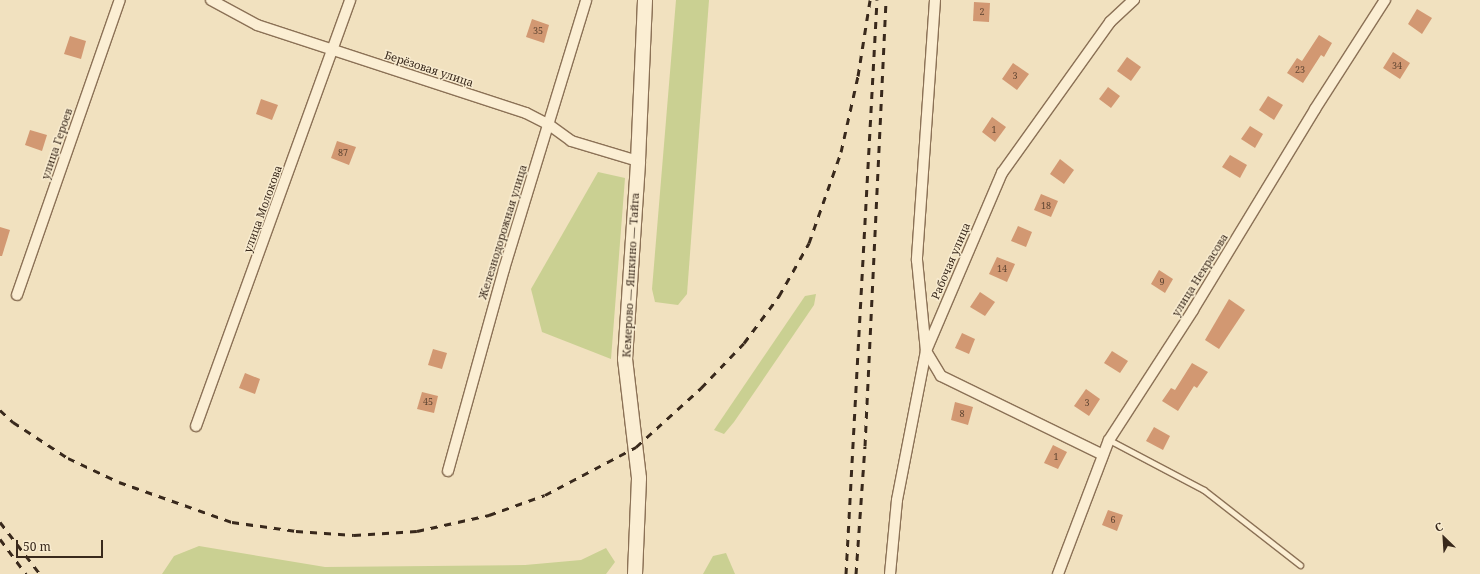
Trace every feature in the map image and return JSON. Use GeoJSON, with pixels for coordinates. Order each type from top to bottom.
{"type":"FeatureCollection","features":[{"type":"Feature","properties":{"kind":"main road","name":"Кемерово — Яшкино — Тайга"},"geometry":{"type":"LineString","coordinates":[[635,574],[639,478],[625,359],[638,161],[645,0]]}},
{"type":"Feature","properties":{"kind":"street","name":"улица Героев"},"geometry":{"type":"LineString","coordinates":[[17,295],[120,0]]}},
{"type":"Feature","properties":{"kind":"street","name":"Берёзовая улица"},"geometry":{"type":"LineString","coordinates":[[211,0],[257,24],[333,51],[526,113],[548,124],[571,141],[638,161]]}},
{"type":"Feature","properties":{"kind":"street","name":"улица Молокова"},"geometry":{"type":"LineString","coordinates":[[196,426],[333,51],[350,0]]}},
{"type":"Feature","properties":{"kind":"street","name":"Железнодорожная улица"},"geometry":{"type":"LineString","coordinates":[[448,471],[504,269],[586,0]]}},
{"type":"Feature","properties":{"kind":"street"},"geometry":{"type":"LineString","coordinates":[[935,0],[917,260],[926,351],[941,376],[1103,455]]}},
{"type":"Feature","properties":{"kind":"street","name":"Рабочая улица"},"geometry":{"type":"LineString","coordinates":[[890,574],[897,500],[926,351],[1002,173],[1110,22],[1134,0]]}},
{"type":"Feature","properties":{"kind":"street","name":"улица Некрасова"},"geometry":{"type":"LineString","coordinates":[[1058,574],[1109,440],[1193,310],[1315,109],[1385,0]]}},
{"type":"Feature","properties":{"kind":"lane"},"geometry":{"type":"LineString","coordinates":[[1109,440],[1204,490],[1300,564]]}},
{"type":"Feature","properties":{"kind":"green space"},"geometry":{"type":"Polygon","coordinates":[[[676,0],[709,0],[687,294],[678,305],[655,302],[652,289],[676,0]]]}},
{"type":"Feature","properties":{"kind":"green space"},"geometry":{"type":"Polygon","coordinates":[[[598,172],[625,178],[611,359],[542,332],[531,289],[598,172]]]}},
{"type":"Feature","properties":{"kind":"green space"},"geometry":{"type":"Polygon","coordinates":[[[816,294],[814,305],[734,422],[724,434],[714,430],[805,296],[816,294]]]}},
{"type":"Feature","properties":{"kind":"green space"},"geometry":{"type":"Polygon","coordinates":[[[199,546],[325,567],[525,565],[581,560],[606,548],[615,562],[606,574],[162,574],[174,556],[199,546]]]}},
{"type":"Feature","properties":{"kind":"green space"},"geometry":{"type":"Polygon","coordinates":[[[726,553],[735,574],[703,574],[713,556],[726,553]]]}},
{"type":"Feature","properties":{"kind":"building"},"geometry":{"type":"Polygon","coordinates":[[[974,2],[990,3],[989,22],[973,21],[974,2]]]}},
{"type":"Feature","properties":{"kind":"building"},"geometry":{"type":"Polygon","coordinates":[[[1417,9],[1432,18],[1422,34],[1408,24],[1417,9]]]}},
{"type":"Feature","properties":{"kind":"building"},"geometry":{"type":"Polygon","coordinates":[[[532,19],[549,25],[544,43],[526,37],[532,19]]]}},
{"type":"Feature","properties":{"kind":"building"},"geometry":{"type":"Polygon","coordinates":[[[1319,35],[1332,43],[1324,57],[1321,55],[1303,83],[1287,73],[1297,58],[1302,61],[1319,35]]]}},
{"type":"Feature","properties":{"kind":"building"},"geometry":{"type":"Polygon","coordinates":[[[70,36],[86,41],[81,59],[64,54],[70,36]]]}},
{"type":"Feature","properties":{"kind":"building"},"geometry":{"type":"Polygon","coordinates":[[[1393,52],[1410,63],[1400,79],[1383,68],[1393,52]]]}},
{"type":"Feature","properties":{"kind":"building"},"geometry":{"type":"Polygon","coordinates":[[[1127,57],[1141,67],[1131,81],[1117,71],[1127,57]]]}},
{"type":"Feature","properties":{"kind":"building"},"geometry":{"type":"Polygon","coordinates":[[[1013,63],[1029,74],[1017,90],[1002,79],[1013,63]]]}},
{"type":"Feature","properties":{"kind":"building"},"geometry":{"type":"Polygon","coordinates":[[[1108,87],[1120,96],[1111,108],[1099,99],[1108,87]]]}},
{"type":"Feature","properties":{"kind":"building"},"geometry":{"type":"Polygon","coordinates":[[[1268,96],[1283,105],[1274,120],[1259,110],[1268,96]]]}},
{"type":"Feature","properties":{"kind":"building"},"geometry":{"type":"Polygon","coordinates":[[[261,99],[278,105],[272,120],[256,114],[261,99]]]}},
{"type":"Feature","properties":{"kind":"building"},"geometry":{"type":"Polygon","coordinates":[[[992,117],[1006,127],[995,142],[982,132],[992,117]]]}},
{"type":"Feature","properties":{"kind":"building"},"geometry":{"type":"Polygon","coordinates":[[[1250,126],[1263,134],[1255,148],[1241,139],[1250,126]]]}},
{"type":"Feature","properties":{"kind":"building"},"geometry":{"type":"Polygon","coordinates":[[[30,130],[47,135],[42,151],[25,145],[30,130]]]}},
{"type":"Feature","properties":{"kind":"building"},"geometry":{"type":"Polygon","coordinates":[[[337,141],[356,147],[349,165],[331,158],[337,141]]]}},
{"type":"Feature","properties":{"kind":"building"},"geometry":{"type":"Polygon","coordinates":[[[1230,155],[1247,165],[1240,178],[1222,167],[1230,155]]]}},
{"type":"Feature","properties":{"kind":"building"},"geometry":{"type":"Polygon","coordinates":[[[1060,159],[1074,170],[1064,184],[1050,174],[1060,159]]]}},
{"type":"Feature","properties":{"kind":"building"},"geometry":{"type":"Polygon","coordinates":[[[1041,194],[1058,201],[1051,217],[1034,210],[1041,194]]]}},
{"type":"Feature","properties":{"kind":"building"},"geometry":{"type":"Polygon","coordinates":[[[1018,226],[1032,232],[1026,247],[1011,241],[1018,226]]]}},
{"type":"Feature","properties":{"kind":"building"},"geometry":{"type":"Polygon","coordinates":[[[0,227],[10,230],[2,256],[0,256],[0,227]]]}},
{"type":"Feature","properties":{"kind":"building"},"geometry":{"type":"Polygon","coordinates":[[[997,257],[1015,264],[1007,282],[989,274],[997,257]]]}},
{"type":"Feature","properties":{"kind":"building"},"geometry":{"type":"Polygon","coordinates":[[[1159,270],[1173,279],[1165,293],[1151,284],[1159,270]]]}},
{"type":"Feature","properties":{"kind":"building"},"geometry":{"type":"Polygon","coordinates":[[[980,292],[995,302],[985,316],[970,307],[980,292]]]}},
{"type":"Feature","properties":{"kind":"building"},"geometry":{"type":"Polygon","coordinates":[[[1229,299],[1245,310],[1219,349],[1205,340],[1229,299]]]}},
{"type":"Feature","properties":{"kind":"building"},"geometry":{"type":"Polygon","coordinates":[[[962,333],[975,339],[969,354],[955,348],[962,333]]]}},
{"type":"Feature","properties":{"kind":"building"},"geometry":{"type":"Polygon","coordinates":[[[433,349],[447,353],[442,369],[428,365],[433,349]]]}},
{"type":"Feature","properties":{"kind":"building"},"geometry":{"type":"Polygon","coordinates":[[[1112,351],[1128,361],[1120,373],[1104,363],[1112,351]]]}},
{"type":"Feature","properties":{"kind":"building"},"geometry":{"type":"Polygon","coordinates":[[[1192,363],[1208,372],[1197,388],[1194,386],[1178,411],[1162,401],[1171,388],[1175,390],[1192,363]]]}},
{"type":"Feature","properties":{"kind":"building"},"geometry":{"type":"Polygon","coordinates":[[[245,373],[260,379],[255,394],[239,388],[245,373]]]}},
{"type":"Feature","properties":{"kind":"building"},"geometry":{"type":"Polygon","coordinates":[[[1086,389],[1100,399],[1089,416],[1074,406],[1086,389]]]}},
{"type":"Feature","properties":{"kind":"building"},"geometry":{"type":"Polygon","coordinates":[[[422,392],[438,396],[434,413],[417,409],[422,392]]]}},
{"type":"Feature","properties":{"kind":"building"},"geometry":{"type":"Polygon","coordinates":[[[955,402],[973,407],[968,425],[951,420],[955,402]]]}},
{"type":"Feature","properties":{"kind":"building"},"geometry":{"type":"Polygon","coordinates":[[[1154,427],[1170,436],[1163,450],[1146,441],[1154,427]]]}},
{"type":"Feature","properties":{"kind":"building"},"geometry":{"type":"Polygon","coordinates":[[[1053,445],[1067,452],[1058,469],[1044,463],[1053,445]]]}},
{"type":"Feature","properties":{"kind":"building"},"geometry":{"type":"Polygon","coordinates":[[[1108,510],[1123,515],[1117,531],[1102,525],[1108,510]]]}},
{"type":"Feature","properties":{"kind":"railway"},"geometry":{"type":"LineString","coordinates":[[0,410],[13,422],[68,458],[119,482],[232,522],[296,531],[354,535],[417,531],[489,515],[545,495],[636,447],[701,388],[744,343],[779,296],[809,243],[841,152],[858,76],[870,0]]}},
{"type":"Feature","properties":{"kind":"railway"},"geometry":{"type":"LineString","coordinates":[[846,574],[877,0]]}},
{"type":"Feature","properties":{"kind":"railway"},"geometry":{"type":"LineString","coordinates":[[856,574],[865,446],[886,0]]}},
{"type":"Feature","properties":{"kind":"railway"},"geometry":{"type":"LineString","coordinates":[[0,522],[40,574]]}},
{"type":"Feature","properties":{"kind":"railway"},"geometry":{"type":"LineString","coordinates":[[0,539],[26,574]]}}]}
